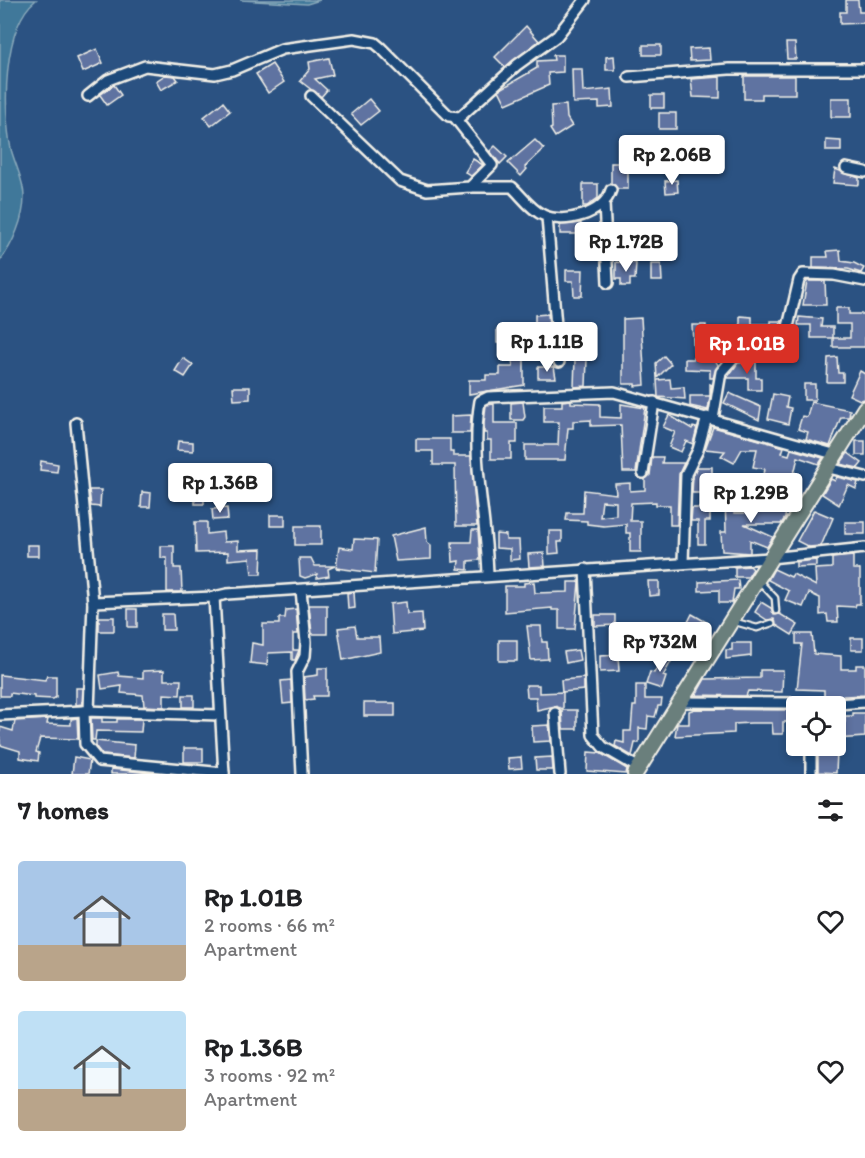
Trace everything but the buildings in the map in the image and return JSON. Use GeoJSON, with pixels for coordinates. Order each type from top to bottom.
{"type":"FeatureCollection","features":[{"type":"Feature","properties":{"kind":"main road"},"geometry":{"type":"LineString","coordinates":[[637,771],[865,408]]}},
{"type":"Feature","properties":{"kind":"street"},"geometry":{"type":"LineString","coordinates":[[455,118],[460,117],[517,65],[557,36],[585,0]]}},
{"type":"Feature","properties":{"kind":"street"},"geometry":{"type":"LineString","coordinates":[[88,96],[108,80],[145,66],[207,74],[225,73],[277,50],[354,39],[375,44],[449,116],[455,118],[491,163],[490,168],[470,187]]}},
{"type":"Feature","properties":{"kind":"street"},"geometry":{"type":"LineString","coordinates":[[629,76],[729,69],[865,69]]}},
{"type":"Feature","properties":{"kind":"street"},"geometry":{"type":"LineString","coordinates":[[311,96],[407,185],[427,190],[512,187],[539,213],[547,217],[576,217],[604,203]]}},
{"type":"Feature","properties":{"kind":"street"},"geometry":{"type":"LineString","coordinates":[[846,168],[865,172]]}},
{"type":"Feature","properties":{"kind":"street"},"geometry":{"type":"LineString","coordinates":[[608,283],[604,203],[611,190]]}},
{"type":"Feature","properties":{"kind":"street"},"geometry":{"type":"LineString","coordinates":[[547,217],[559,362]]}},
{"type":"Feature","properties":{"kind":"street"},"geometry":{"type":"LineString","coordinates":[[683,562],[686,474],[710,418],[721,372],[737,354],[778,342],[785,334],[799,280],[803,274],[834,275],[865,281]]}},
{"type":"Feature","properties":{"kind":"street"},"geometry":{"type":"LineString","coordinates":[[488,576],[479,474],[480,400],[488,397],[604,391],[654,402],[837,455]]}},
{"type":"Feature","properties":{"kind":"street"},"geometry":{"type":"LineString","coordinates":[[643,472],[654,402]]}},
{"type":"Feature","properties":{"kind":"street"},"geometry":{"type":"LineString","coordinates":[[76,423],[93,602],[85,744],[99,761],[224,773],[214,597]]}},
{"type":"Feature","properties":{"kind":"street"},"geometry":{"type":"LineString","coordinates":[[829,468],[865,477]]}},
{"type":"Feature","properties":{"kind":"street"},"geometry":{"type":"LineString","coordinates":[[93,602],[214,597],[227,594],[683,562],[770,558],[865,548]]}},
{"type":"Feature","properties":{"kind":"street"},"geometry":{"type":"LineString","coordinates":[[585,569],[593,735],[603,747],[637,771]]}},
{"type":"Feature","properties":{"kind":"street"},"geometry":{"type":"LineString","coordinates":[[301,590],[306,642],[305,656],[297,672],[302,774]]}},
{"type":"Feature","properties":{"kind":"street"},"geometry":{"type":"LineString","coordinates":[[680,702],[786,703]]}},
{"type":"Feature","properties":{"kind":"street"},"geometry":{"type":"LineString","coordinates":[[846,703],[865,702]]}},
{"type":"Feature","properties":{"kind":"street"},"geometry":{"type":"LineString","coordinates":[[0,715],[87,711],[220,715]]}},
{"type":"Feature","properties":{"kind":"street"},"geometry":{"type":"LineString","coordinates":[[555,712],[560,774]]}},
{"type":"Feature","properties":{"kind":"street"},"geometry":{"type":"LineString","coordinates":[[811,756],[811,774]]}},
{"type":"Feature","properties":{"kind":"lane"},"geometry":{"type":"LineString","coordinates":[[757,579],[775,598],[776,611]]}},
{"type":"Feature","properties":{"kind":"lane"},"geometry":{"type":"LineString","coordinates":[[731,621],[757,628],[772,623]]}},
{"type":"Feature","properties":{"kind":"water"},"geometry":{"type":"Polygon","coordinates":[[[0,0],[36,0],[25,13],[17,29],[8,70],[6,92],[8,133],[23,185],[24,197],[17,231],[0,261],[0,0]]]}},
{"type":"Feature","properties":{"kind":"water"},"geometry":{"type":"Polygon","coordinates":[[[240,0],[320,0],[307,4],[240,0]]]}}]}
